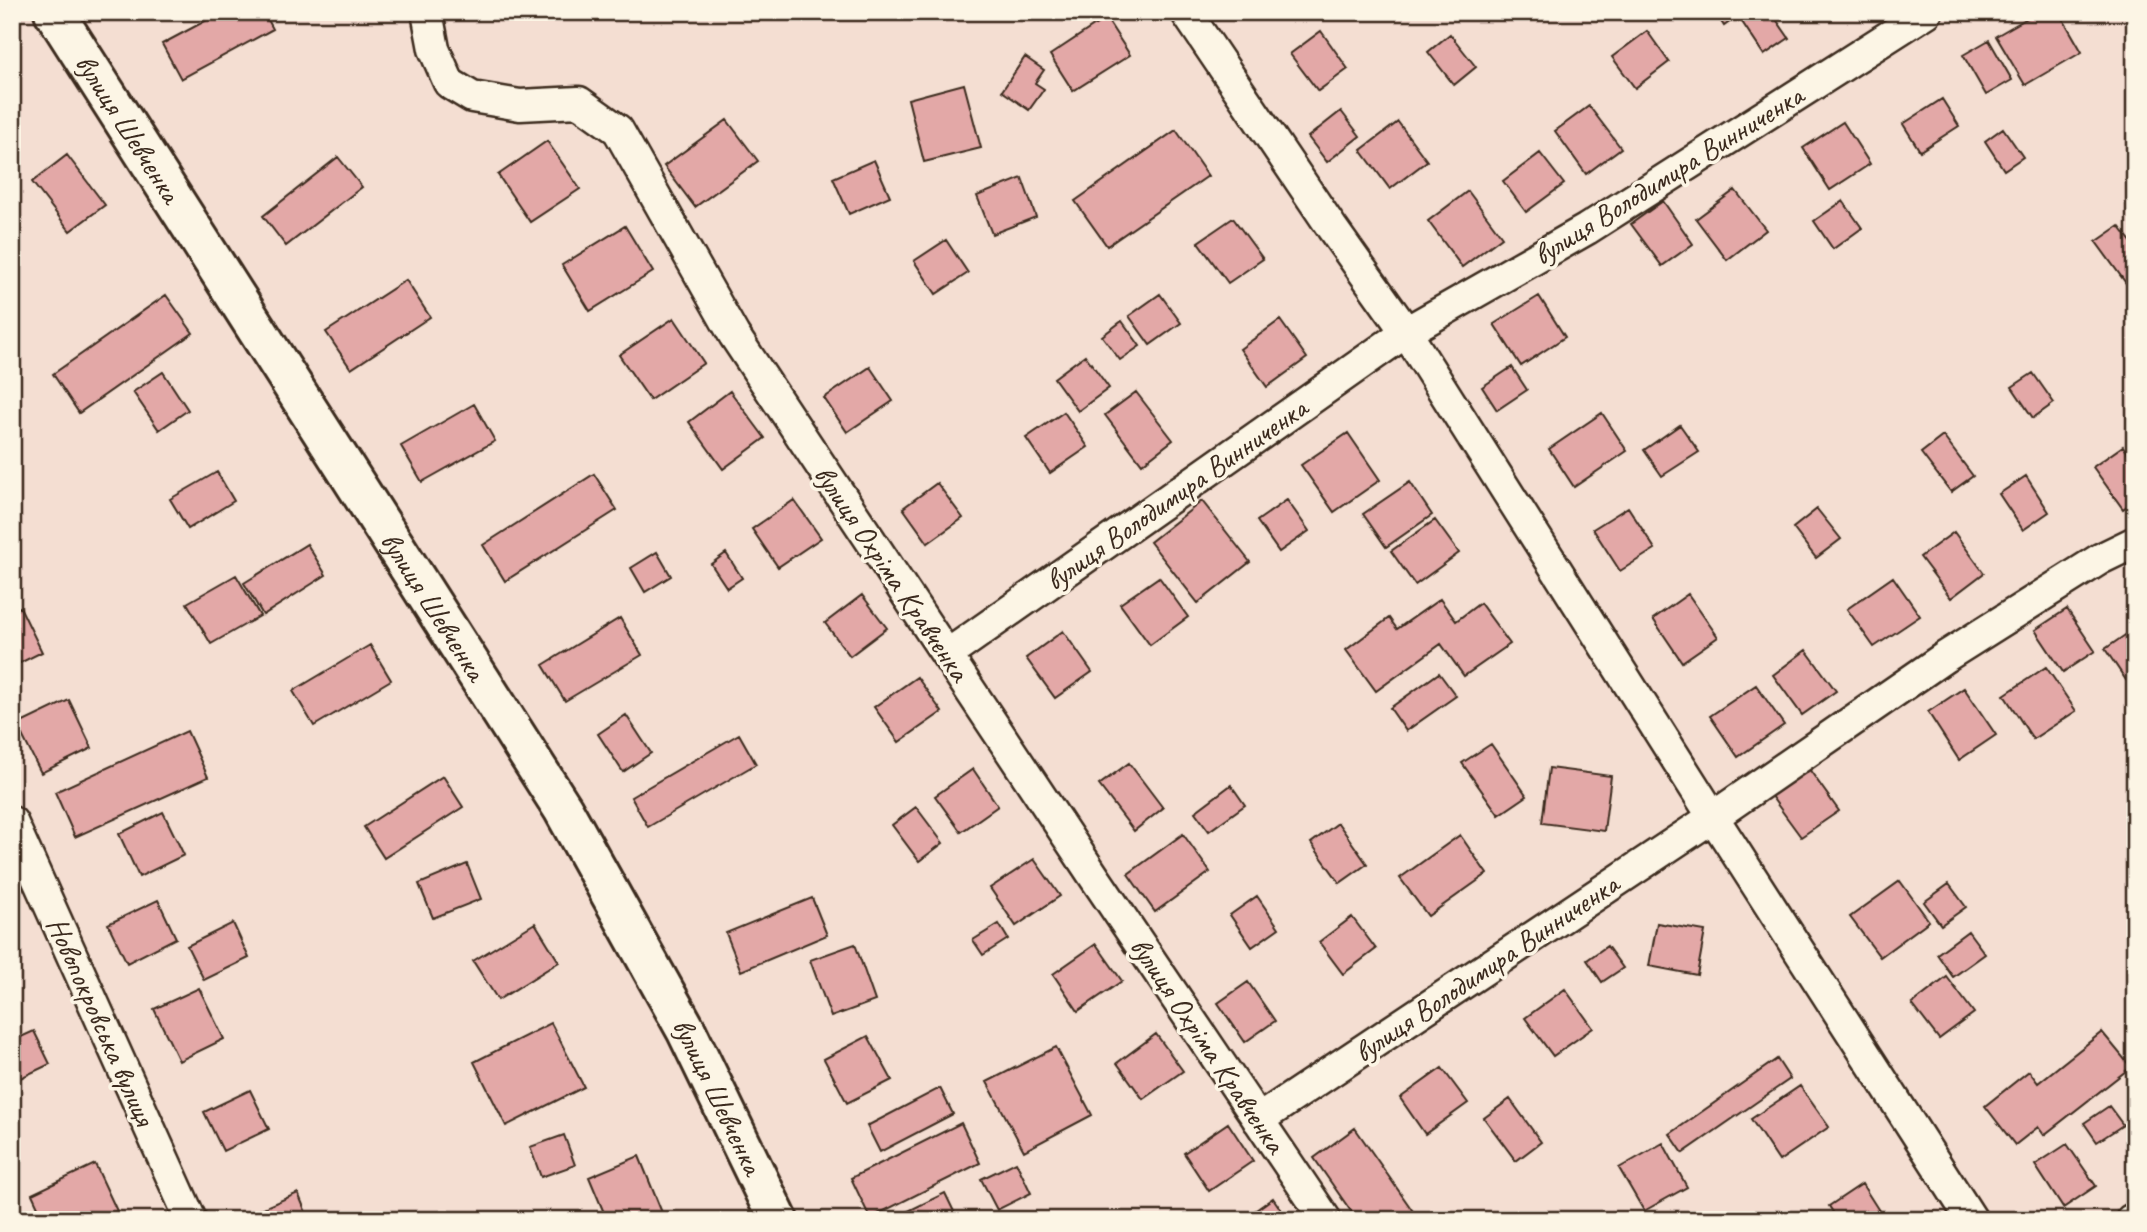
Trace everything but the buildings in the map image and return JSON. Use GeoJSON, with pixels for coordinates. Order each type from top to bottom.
{"type":"FeatureCollection","features":[{"type":"Feature","properties":{"kind":"street","name":"вулиця Шевченка"},"geometry":{"type":"LineString","coordinates":[[54,12],[563,809],[686,1030],[778,1220]]}},
{"type":"Feature","properties":{"kind":"street","name":"вулиця Охріма Кравченка"},"geometry":{"type":"LineString","coordinates":[[427,12],[434,49],[449,83],[472,97],[520,105],[579,102],[618,130],[734,335],[1326,1220]]}},
{"type":"Feature","properties":{"kind":"street"},"geometry":{"type":"LineString","coordinates":[[1186,12],[1406,332],[1972,1220]]}},
{"type":"Feature","properties":{"kind":"street","name":"вулиця Володимира Винниченка"},"geometry":{"type":"LineString","coordinates":[[947,655],[1406,332],[1587,229],[1927,12]]}},
{"type":"Feature","properties":{"kind":"street","name":"вулиця Володимира Винниченка"},"geometry":{"type":"LineString","coordinates":[[1258,1120],[1713,817],[1945,657],[2100,559],[2135,542]]}},
{"type":"Feature","properties":{"kind":"street","name":"Новопокровська вулиця"},"geometry":{"type":"LineString","coordinates":[[12,822],[191,1220]]}}]}
